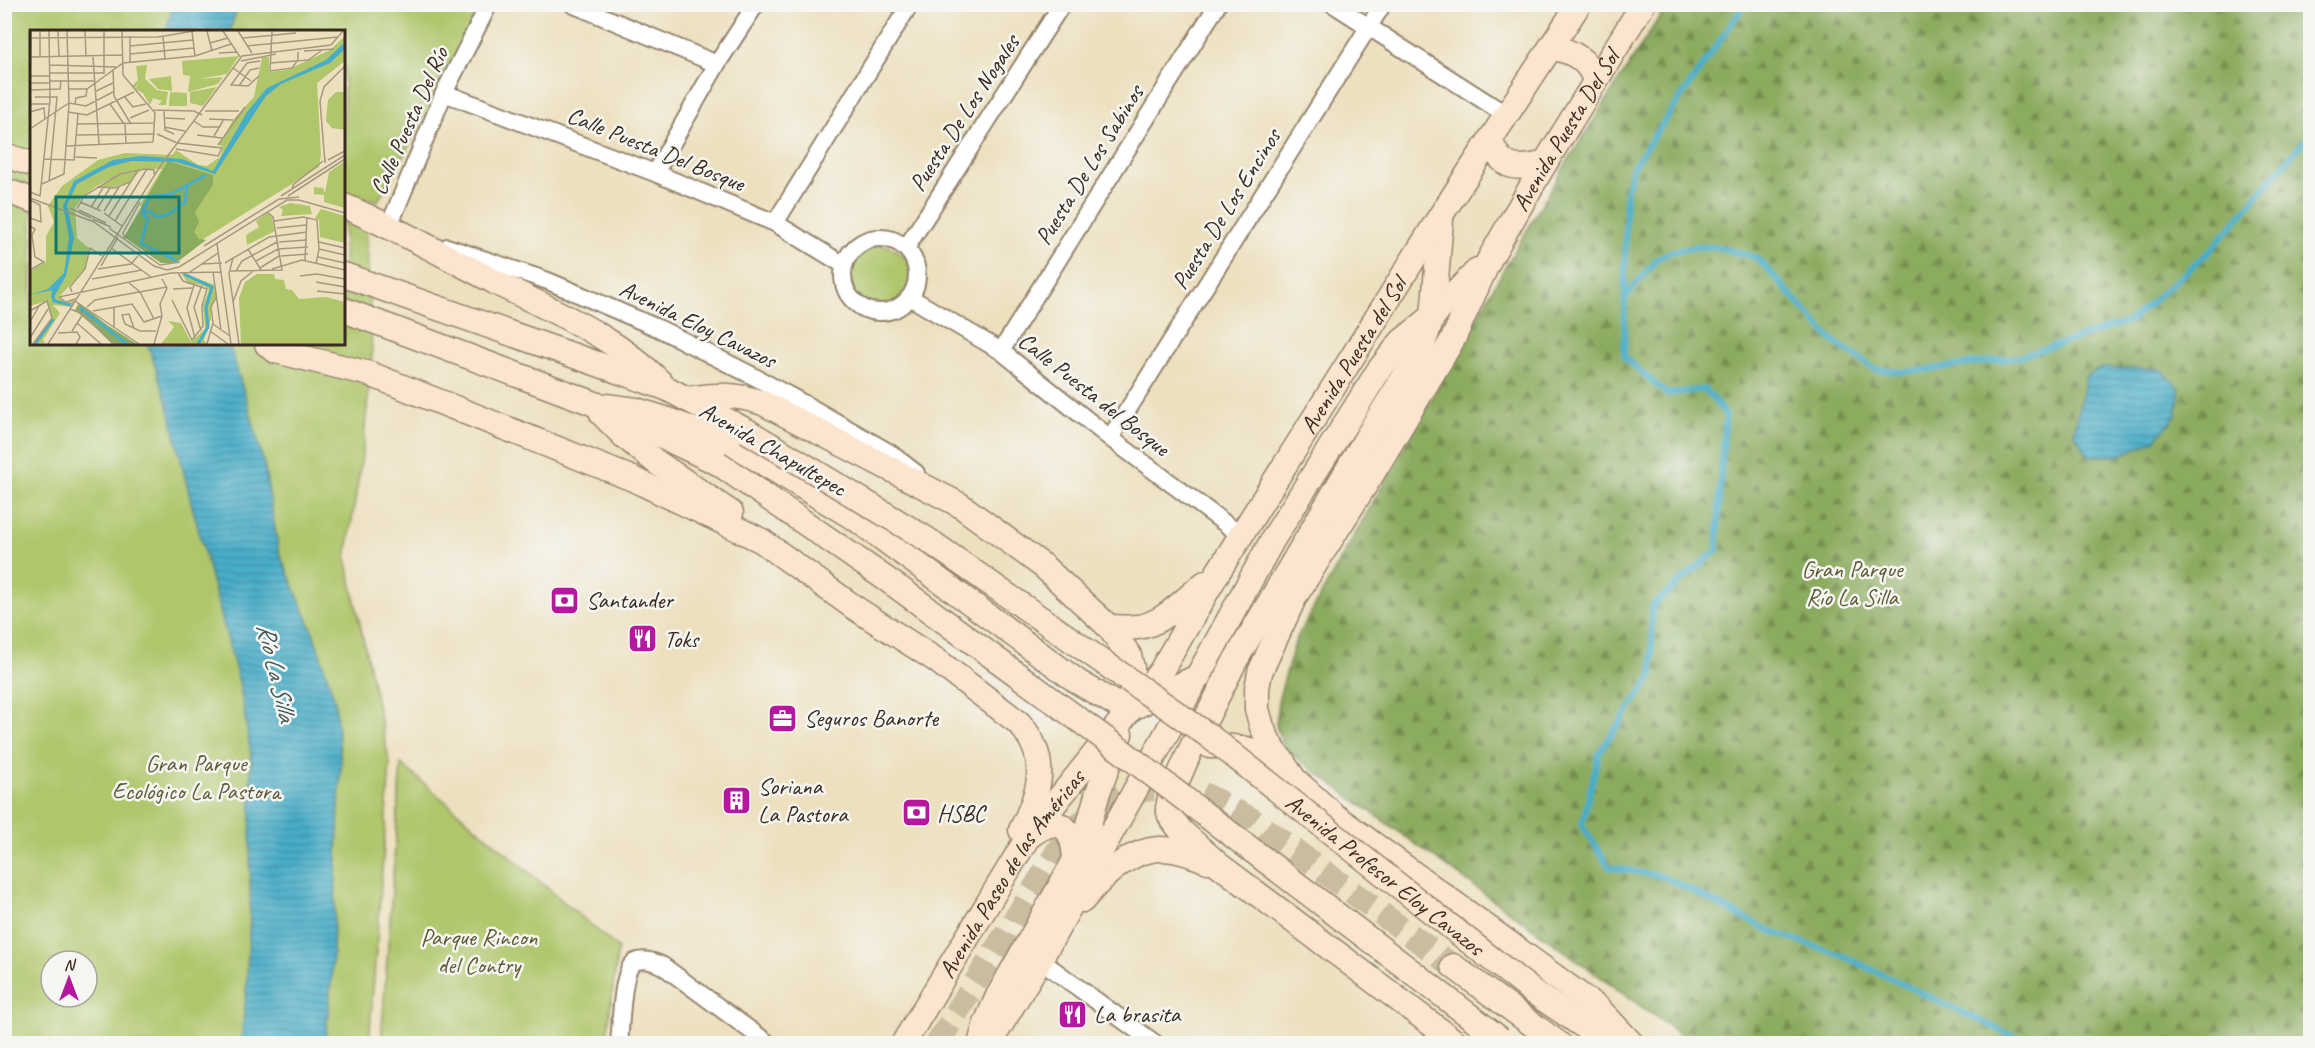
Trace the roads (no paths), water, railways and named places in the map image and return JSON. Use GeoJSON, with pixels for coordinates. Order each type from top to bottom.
{"type":"FeatureCollection","features":[{"type":"Feature","properties":{"kind":"main road","name":"Avenida Puesta del Sol"},"geometry":{"type":"LineString","coordinates":[[1130,709],[1161,671],[1218,572],[1441,215],[1579,4]]}},
{"type":"Feature","properties":{"kind":"main road","name":"Avenida Puesta Del Sol"},"geometry":{"type":"LineString","coordinates":[[1490,258],[1545,163],[1643,4]]}},
{"type":"Feature","properties":{"kind":"main road"},"geometry":{"type":"LineString","coordinates":[[1551,48],[1573,53],[1588,66],[1595,81]]}},
{"type":"Feature","properties":{"kind":"main road"},"geometry":{"type":"LineString","coordinates":[[1490,140],[1495,153],[1506,163],[1521,168],[1545,163]]}},
{"type":"Feature","properties":{"kind":"main road"},"geometry":{"type":"LineString","coordinates":[[4,155],[30,163]]}},
{"type":"Feature","properties":{"kind":"main road"},"geometry":{"type":"LineString","coordinates":[[4,190],[30,199]]}},
{"type":"Feature","properties":{"kind":"main road"},"geometry":{"type":"LineString","coordinates":[[345,206],[391,227],[624,350],[676,393],[744,396],[763,403],[960,506],[1043,566],[1109,627],[1129,655],[1132,668],[1130,709],[1105,772],[1076,860],[998,996],[980,1044]]}},
{"type":"Feature","properties":{"kind":"main road"},"geometry":{"type":"LineString","coordinates":[[1441,215],[1433,316],[1420,352],[1374,425],[1235,661],[1170,797],[1170,816],[1181,831],[1219,866],[1458,1044]]}},
{"type":"Feature","properties":{"kind":"main road","name":"Avenida Puesta del Sol"},"geometry":{"type":"LineString","coordinates":[[1141,772],[1199,676],[1273,539],[1379,370],[1402,341],[1433,316],[1490,258]]}},
{"type":"Feature","properties":{"kind":"main road"},"geometry":{"type":"LineString","coordinates":[[1490,258],[1453,339],[1295,596],[1260,672],[1257,709],[1270,744],[1295,780],[1336,818],[1599,1009],[1632,1044]]}},
{"type":"Feature","properties":{"kind":"main road","name":"Avenida Chapultepec"},"geometry":{"type":"LineString","coordinates":[[345,275],[676,393],[747,431],[928,540],[1162,704]]}},
{"type":"Feature","properties":{"kind":"main road","name":"Avenida Chapultepec"},"geometry":{"type":"LineString","coordinates":[[345,310],[594,403],[718,463],[900,588],[1141,772]]}},
{"type":"Feature","properties":{"kind":"main road"},"geometry":{"type":"LineString","coordinates":[[268,345],[276,351],[370,374],[633,479],[762,541],[855,608],[936,660],[1019,723],[1030,736],[1039,759],[1039,781],[1035,801],[993,884],[987,905]]}},
{"type":"Feature","properties":{"kind":"main road"},"geometry":{"type":"LineString","coordinates":[[594,403],[636,410],[665,419],[705,434],[757,459],[859,521],[1078,682],[1112,702],[1130,709],[1199,676]]}},
{"type":"Feature","properties":{"kind":"main road"},"geometry":{"type":"LineString","coordinates":[[594,403],[624,436],[656,462],[738,518],[748,534]]}},
{"type":"Feature","properties":{"kind":"main road"},"geometry":{"type":"LineString","coordinates":[[1109,627],[1137,627],[1165,617],[1218,572]]}},
{"type":"Feature","properties":{"kind":"main road","name":"Avenida Profesor Eloy Cavazos"},"geometry":{"type":"LineString","coordinates":[[1162,704],[1218,744],[1532,991],[1610,1044]]}},
{"type":"Feature","properties":{"kind":"main road","name":"Avenida Paseo de las Américas"},"geometry":{"type":"LineString","coordinates":[[903,1044],[1028,837],[1130,709]]}},
{"type":"Feature","properties":{"kind":"main road"},"geometry":{"type":"LineString","coordinates":[[1190,751],[1210,746],[1227,746],[1262,752],[1283,762]]}},
{"type":"Feature","properties":{"kind":"main road"},"geometry":{"type":"LineString","coordinates":[[1103,845],[1108,794],[1105,772]]}},
{"type":"Feature","properties":{"kind":"main road"},"geometry":{"type":"LineString","coordinates":[[990,1044],[1040,960],[1141,772],[1504,1041]]}},
{"type":"Feature","properties":{"kind":"main road"},"geometry":{"type":"LineString","coordinates":[[1028,837],[1044,825],[1059,825],[1071,836],[1076,860]]}},
{"type":"Feature","properties":{"kind":"main road"},"geometry":{"type":"LineString","coordinates":[[1052,938],[1105,877],[1128,859],[1144,851],[1172,850],[1219,866]]}},
{"type":"Feature","properties":{"kind":"main road"},"geometry":{"type":"LineString","coordinates":[[1453,966],[1559,1044]]}},
{"type":"Feature","properties":{"kind":"street","name":"Calle Puesta Del Río"},"geometry":{"type":"LineString","coordinates":[[391,227],[444,93],[489,4]]}},
{"type":"Feature","properties":{"kind":"street"},"geometry":{"type":"LineString","coordinates":[[572,4],[717,64]]}},
{"type":"Feature","properties":{"kind":"street"},"geometry":{"type":"LineString","coordinates":[[655,173],[717,64],[756,4]]}},
{"type":"Feature","properties":{"kind":"street"},"geometry":{"type":"LineString","coordinates":[[775,222],[910,4]]}},
{"type":"Feature","properties":{"kind":"street","name":"Puesta De Los Nogales"},"geometry":{"type":"LineString","coordinates":[[906,248],[1062,4]]}},
{"type":"Feature","properties":{"kind":"street","name":"Puesta De Los Sabinos"},"geometry":{"type":"LineString","coordinates":[[1001,351],[1218,4]]}},
{"type":"Feature","properties":{"kind":"street"},"geometry":{"type":"LineString","coordinates":[[1333,4],[1506,114]]}},
{"type":"Feature","properties":{"kind":"street","name":"Puesta De Los Encinos"},"geometry":{"type":"LineString","coordinates":[[1110,438],[1383,4]]}},
{"type":"Feature","properties":{"kind":"street","name":"Calle Puesta Del Bosque"},"geometry":{"type":"LineString","coordinates":[[444,93],[655,173],[775,222],[844,265]]}},
{"type":"Feature","properties":{"kind":"street","name":"Avenida Eloy Cavazos"},"geometry":{"type":"LineString","coordinates":[[391,227],[548,281],[660,329],[751,375],[890,453],[960,506]]}},
{"type":"Feature","properties":{"kind":"street"},"geometry":{"type":"LineString","coordinates":[[875,238],[897,242],[906,248],[917,266],[918,277],[910,298],[893,310],[882,313],[861,307],[846,291],[843,273],[844,265],[856,247],[875,238]]}},
{"type":"Feature","properties":{"kind":"street","name":"Calle Puesta del Bosque"},"geometry":{"type":"LineString","coordinates":[[910,298],[1001,351],[1110,438],[1242,536]]}},
{"type":"Feature","properties":{"kind":"street"},"geometry":{"type":"LineString","coordinates":[[619,1044],[626,979],[634,962],[643,960],[663,966],[769,1044]]}},
{"type":"Feature","properties":{"kind":"street"},"geometry":{"type":"LineString","coordinates":[[1040,960],[1156,1044]]}},
{"type":"Feature","properties":{"kind":"water"},"geometry":{"type":"Polygon","coordinates":[[[173,4],[238,5],[230,30],[166,30],[173,4]]]}},
{"type":"Feature","properties":{"kind":"water","name":"Río La Silla"},"geometry":{"type":"Polygon","coordinates":[[[148,345],[229,345],[264,464],[279,552],[313,632],[335,701],[341,761],[332,975],[325,1043],[241,1043],[250,914],[251,755],[240,686],[169,409],[148,345]]]}},
{"type":"Feature","properties":{"kind":"water"},"geometry":{"type":"Polygon","coordinates":[[[2101,368],[2160,369],[2180,388],[2176,416],[2154,441],[2118,456],[2089,456],[2074,433],[2086,376],[2101,368]]]}},
{"type":"Feature","properties":{"kind":"waterway"},"geometry":{"type":"LineString","coordinates":[[1745,4],[1633,167],[1626,192],[1624,357],[1667,394],[1705,389],[1726,415],[1717,550],[1652,606],[1652,676],[1599,753],[1582,825],[1609,867],[1665,877],[1772,932],[1843,956],[2034,1044]]}},
{"type":"Feature","properties":{"kind":"waterway"},"geometry":{"type":"LineString","coordinates":[[1625,298],[1657,259],[1670,252],[1697,247],[1718,247],[1757,258],[1833,341],[1875,369],[1899,372],[1925,370],[2019,357],[2130,321],[2212,249],[2310,134]]}},
{"type":"Feature","properties":{"kind":"tunnel"},"geometry":{"type":"LineString","coordinates":[[937,1044],[1065,839],[1102,803],[1148,789],[1198,791],[1253,820],[1453,966]]}},
{"type":"Feature","properties":{"kind":"place","name":"Santander"},"geometry":{"type":"Point","coordinates":[565,600]}},
{"type":"Feature","properties":{"kind":"place","name":"Toks"},"geometry":{"type":"Point","coordinates":[643,639]}},
{"type":"Feature","properties":{"kind":"place","name":"Seguros Banorte"},"geometry":{"type":"Point","coordinates":[783,718]}},
{"type":"Feature","properties":{"kind":"place","name":"Soriana La Pastora"},"geometry":{"type":"Point","coordinates":[737,800]}},
{"type":"Feature","properties":{"kind":"place","name":"HSBC"},"geometry":{"type":"Point","coordinates":[916,813]}},
{"type":"Feature","properties":{"kind":"place","name":"La brasita"},"geometry":{"type":"Point","coordinates":[1073,1014]}},
{"type":"Feature","properties":{"kind":"park label","name":"Gran Parque Río La Silla"},"geometry":{"type":"Point","coordinates":[1852,583]}},
{"type":"Feature","properties":{"kind":"park label","name":"Gran Parque Ecológico La Pastora"},"geometry":{"type":"Point","coordinates":[196,777]}},
{"type":"Feature","properties":{"kind":"park label","name":"Parque Rincon del Contry"},"geometry":{"type":"Point","coordinates":[479,951]}}]}
